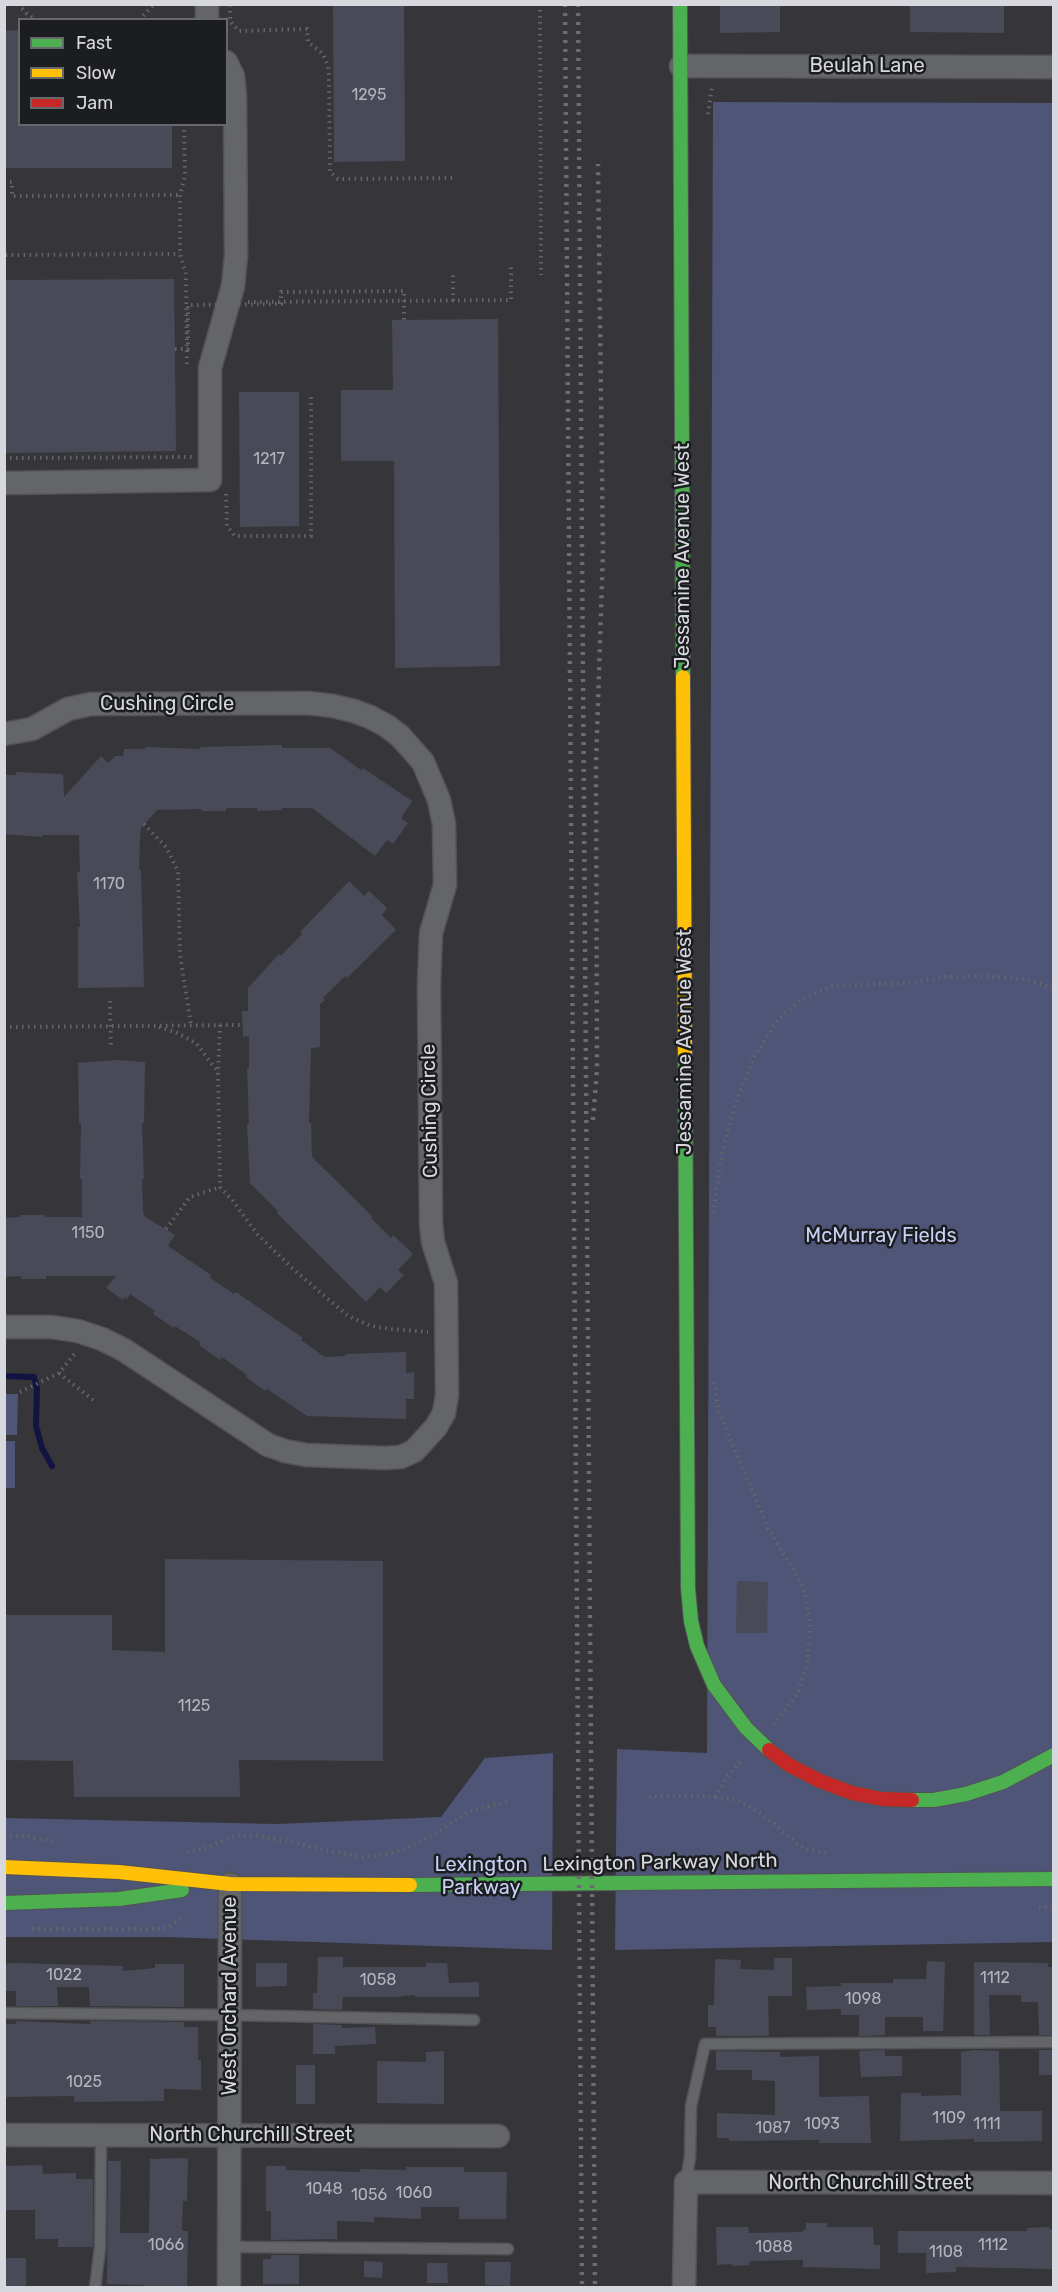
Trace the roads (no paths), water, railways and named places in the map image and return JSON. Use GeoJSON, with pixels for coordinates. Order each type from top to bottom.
{"type":"FeatureCollection","features":[{"type":"Feature","properties":{"kind":"street","name":"Jessamine Avenue West"},"geometry":{"type":"LineString","coordinates":[[680,4],[688,1588],[691,1621],[698,1646],[714,1685],[759,1742],[789,1765],[820,1781],[852,1793],[907,1801],[934,1800],[966,1794],[1004,1782],[1053,1755]]}},
{"type":"Feature","properties":{"kind":"street","name":"Beulah Lane"},"geometry":{"type":"LineString","coordinates":[[681,66],[1053,66]]}},
{"type":"Feature","properties":{"kind":"street"},"geometry":{"type":"LineString","coordinates":[[4,483],[208,484],[199,457],[210,368],[232,286],[236,256],[235,96],[228,67]]}},
{"type":"Feature","properties":{"kind":"street","name":"Cushing Circle"},"geometry":{"type":"LineString","coordinates":[[4,734],[32,729],[68,709],[91,704],[308,703],[354,711],[387,726],[406,742],[423,762],[439,800],[444,824],[445,885],[431,933],[429,984],[431,1224],[446,1283],[447,1395],[444,1413],[426,1440],[414,1451],[401,1457],[306,1455],[285,1451],[268,1445],[124,1350],[102,1339],[51,1327],[4,1327]]}},
{"type":"Feature","properties":{"kind":"street","name":"Lexington Parkway North"},"geometry":{"type":"LineString","coordinates":[[4,1867],[119,1872],[230,1884],[488,1885],[1053,1879]]}},
{"type":"Feature","properties":{"kind":"street","name":"Lexington Parkway North"},"geometry":{"type":"LineString","coordinates":[[4,1903],[119,1899],[230,1884]]}},
{"type":"Feature","properties":{"kind":"street","name":"West Orchard Avenue"},"geometry":{"type":"LineString","coordinates":[[229,2288],[230,1884]]}},
{"type":"Feature","properties":{"kind":"street","name":"North Churchill Street"},"geometry":{"type":"LineString","coordinates":[[4,2135],[498,2136]]}},
{"type":"Feature","properties":{"kind":"street"},"geometry":{"type":"LineString","coordinates":[[684,2288],[686,2182]]}},
{"type":"Feature","properties":{"kind":"street","name":"North Churchill Street"},"geometry":{"type":"LineString","coordinates":[[686,2182],[1053,2183]]}},
{"type":"Feature","properties":{"kind":"lane"},"geometry":{"type":"LineString","coordinates":[[4,2013],[474,2020]]}},
{"type":"Feature","properties":{"kind":"lane"},"geometry":{"type":"LineString","coordinates":[[686,2182],[690,2157],[691,2106],[705,2044],[1053,2042]]}},
{"type":"Feature","properties":{"kind":"lane"},"geometry":{"type":"LineString","coordinates":[[96,2288],[100,2248],[100,2135]]}},
{"type":"Feature","properties":{"kind":"lane"},"geometry":{"type":"LineString","coordinates":[[229,2247],[508,2249]]}},
{"type":"Feature","properties":{"kind":"waterway"},"geometry":{"type":"LineString","coordinates":[[4,1376],[34,1377],[37,1389],[36,1426],[42,1448],[52,1466]]}},
{"type":"Feature","properties":{"kind":"railway"},"geometry":{"type":"LineString","coordinates":[[565,4],[582,2288]]}},
{"type":"Feature","properties":{"kind":"railway"},"geometry":{"type":"LineString","coordinates":[[578,4],[595,2288]]}},
{"type":"Feature","properties":{"kind":"railway"},"geometry":{"type":"LineString","coordinates":[[593,1120],[597,1069],[596,764],[603,552],[598,164]]}},
{"type":"Feature","properties":{"kind":"park label","name":"McMurray Fields"},"geometry":{"type":"Point","coordinates":[881,1236]}},
{"type":"Feature","properties":{"kind":"park label","name":"Lexington Parkway"},"geometry":{"type":"Point","coordinates":[481,1876]}}]}
